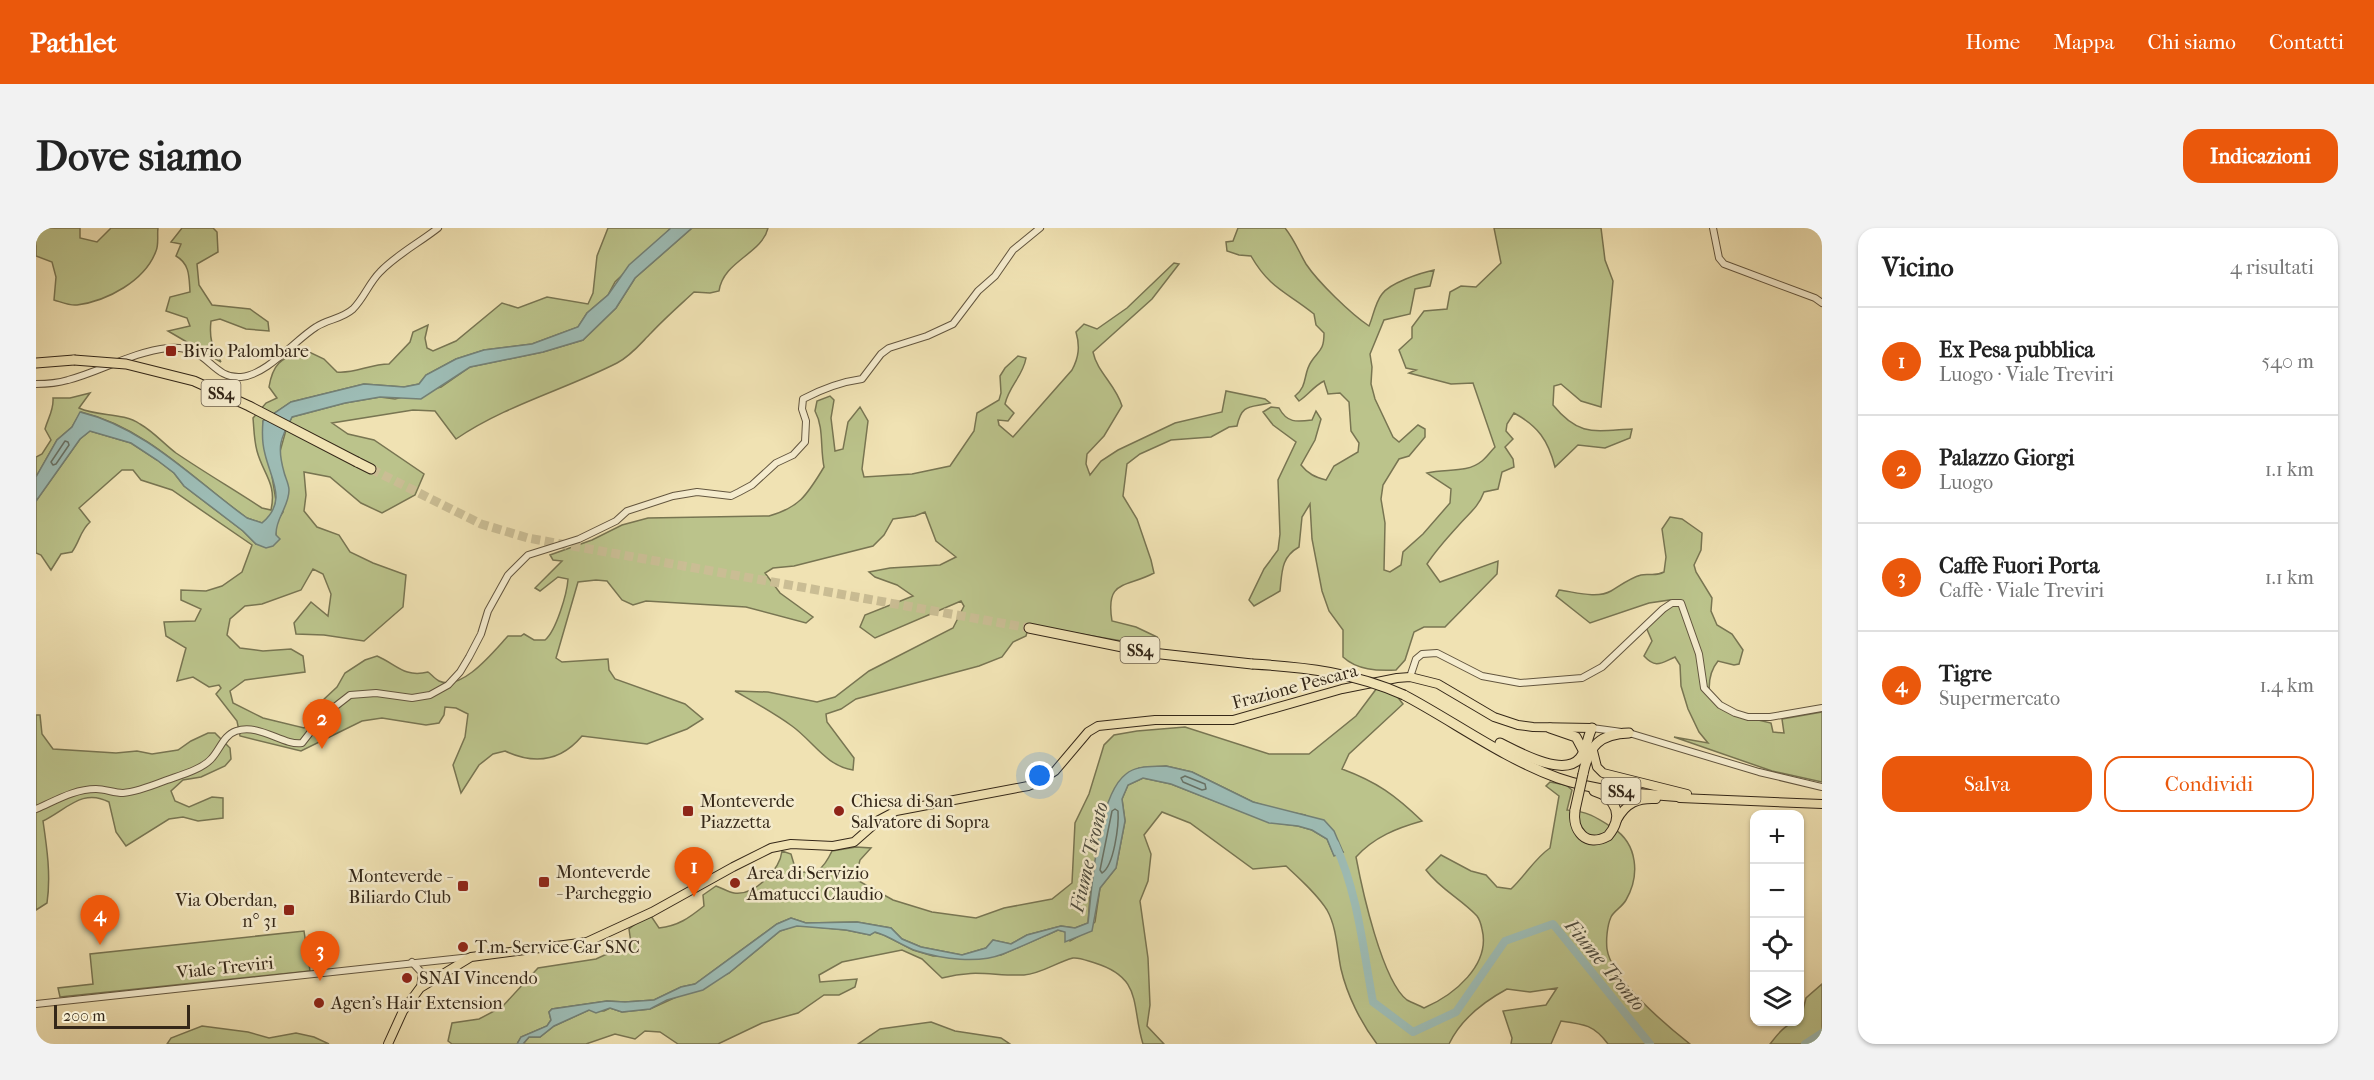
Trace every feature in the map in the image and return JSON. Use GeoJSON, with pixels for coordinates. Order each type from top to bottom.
{"type":"FeatureCollection","features":[{"type":"Feature","properties":{"kind":"highway","name":"SS4"},"geometry":{"type":"LineString","coordinates":[[36,363],[74,360],[126,364],[194,381],[249,406],[371,469]]}},
{"type":"Feature","properties":{"kind":"highway","name":"SS4"},"geometry":{"type":"LineString","coordinates":[[1029,628],[1168,655],[1337,672],[1368,680],[1404,694],[1521,762],[1559,778],[1609,790],[1685,797]]}},
{"type":"Feature","properties":{"kind":"highway"},"geometry":{"type":"LineString","coordinates":[[1450,720],[1527,756],[1553,765],[1575,764],[1605,736],[1629,733]]}},
{"type":"Feature","properties":{"kind":"highway"},"geometry":{"type":"LineString","coordinates":[[1550,728],[1576,736],[1589,751]]}},
{"type":"Feature","properties":{"kind":"highway"},"geometry":{"type":"LineString","coordinates":[[1559,778],[1578,788],[1605,795],[1612,800],[1616,808],[1616,822],[1608,836],[1602,839],[1590,839],[1583,837],[1575,827],[1575,810],[1584,770],[1589,751],[1592,728]]}},
{"type":"Feature","properties":{"kind":"main road","name":"Frazione Pescara"},"geometry":{"type":"LineString","coordinates":[[775,847],[798,844],[845,845],[854,842],[879,820],[896,811],[1028,786],[1049,776],[1088,732],[1098,726],[1155,720],[1233,720],[1342,689],[1386,680],[1410,677],[1438,684],[1494,717],[1510,723],[1533,727],[1592,728]]}},
{"type":"Feature","properties":{"kind":"main road"},"geometry":{"type":"LineString","coordinates":[[1589,751],[1597,767],[1603,773],[1640,784],[1706,798]]}},
{"type":"Feature","properties":{"kind":"main road"},"geometry":{"type":"LineString","coordinates":[[1616,822],[1624,809],[1635,801],[1685,797]]}},
{"type":"Feature","properties":{"kind":"main road","name":"SS4"},"geometry":{"type":"LineString","coordinates":[[1685,797],[1822,804]]}},
{"type":"Feature","properties":{"kind":"main road","name":"Viale Treviri"},"geometry":{"type":"LineString","coordinates":[[471,957],[587,942],[652,912],[733,867],[775,847]]}},
{"type":"Feature","properties":{"kind":"main road"},"geometry":{"type":"LineString","coordinates":[[388,1044],[403,1011],[420,988],[471,957]]}},
{"type":"Feature","properties":{"kind":"street"},"geometry":{"type":"LineString","coordinates":[[36,384],[68,380],[141,353],[169,348],[187,348],[199,352],[221,373],[231,377],[244,377],[257,373],[317,326],[338,319],[352,310],[378,273],[438,228]]}},
{"type":"Feature","properties":{"kind":"street"},"geometry":{"type":"LineString","coordinates":[[36,809],[55,798],[73,793],[95,789],[123,793],[168,780],[212,759],[222,743],[234,731],[244,729],[275,735],[295,744],[302,743],[323,716],[350,695],[376,693],[412,698],[430,695],[448,685],[460,672],[469,657],[481,634],[488,611],[508,575],[528,555],[579,539],[615,521],[627,511],[673,496],[697,492],[731,496],[752,485],[776,463],[793,455],[806,442],[803,399],[823,388],[843,381],[862,379],[881,354],[889,348],[927,336],[953,324],[978,291],[995,276],[1013,250],[1040,228]]}},
{"type":"Feature","properties":{"kind":"street"},"geometry":{"type":"LineString","coordinates":[[1713,228],[1719,258],[1724,264],[1822,303]]}},
{"type":"Feature","properties":{"kind":"street"},"geometry":{"type":"LineString","coordinates":[[1410,677],[1416,659],[1422,654],[1437,654],[1482,676],[1520,683],[1582,678],[1602,667],[1663,609],[1672,603],[1681,603],[1699,654],[1704,688],[1720,705],[1748,717],[1770,717],[1822,708]]}},
{"type":"Feature","properties":{"kind":"street"},"geometry":{"type":"LineString","coordinates":[[1592,728],[1629,733],[1759,772],[1822,787]]}},
{"type":"Feature","properties":{"kind":"street","name":"Viale Treviri"},"geometry":{"type":"LineString","coordinates":[[36,1004],[471,957]]}},
{"type":"Feature","properties":{"kind":"street"},"geometry":{"type":"LineString","coordinates":[[412,962],[422,974],[420,988]]}},
{"type":"Feature","properties":{"kind":"green space"},"geometry":{"type":"Polygon","coordinates":[[[36,228],[80,228],[80,238],[97,242],[111,228],[158,228],[157,246],[151,262],[124,288],[89,303],[71,305],[54,300],[56,277],[52,262],[36,256],[36,228]]]}},
{"type":"Feature","properties":{"kind":"green space"},"geometry":{"type":"Polygon","coordinates":[[[182,228],[213,228],[217,232],[218,252],[197,264],[199,285],[212,305],[250,309],[268,322],[269,331],[246,329],[220,319],[211,321],[212,343],[221,362],[168,331],[190,326],[187,318],[166,311],[170,297],[190,292],[186,267],[176,256],[181,244],[171,242],[182,228]]]}},
{"type":"Feature","properties":{"kind":"green space"},"geometry":{"type":"Polygon","coordinates":[[[608,228],[671,228],[615,282],[608,295],[587,313],[578,327],[532,344],[484,350],[456,359],[426,375],[419,384],[404,387],[364,384],[291,402],[263,421],[276,501],[273,514],[262,523],[247,518],[149,443],[127,430],[81,412],[72,427],[57,440],[36,477],[36,457],[42,454],[51,440],[45,429],[52,410],[53,398],[70,398],[90,393],[79,408],[133,420],[187,460],[262,508],[271,510],[271,486],[257,451],[253,418],[266,403],[277,398],[269,387],[273,372],[280,362],[303,349],[324,359],[337,372],[350,372],[389,364],[410,342],[413,332],[428,325],[425,338],[427,348],[433,351],[456,341],[502,303],[518,308],[547,297],[588,304],[593,293],[597,256],[608,228]]]}},
{"type":"Feature","properties":{"kind":"green space"},"geometry":{"type":"Polygon","coordinates":[[[692,228],[768,228],[758,245],[728,272],[719,291],[694,292],[631,353],[617,363],[515,407],[456,439],[435,411],[413,410],[332,423],[348,434],[374,440],[424,474],[415,495],[382,513],[361,503],[330,477],[304,472],[306,495],[304,511],[317,527],[339,535],[350,552],[406,575],[403,607],[364,641],[324,635],[296,634],[294,623],[311,602],[328,616],[331,594],[323,574],[313,569],[301,590],[262,604],[245,606],[230,619],[227,635],[240,648],[263,651],[291,649],[303,656],[305,672],[245,680],[230,691],[233,703],[263,718],[304,728],[315,716],[321,702],[337,687],[345,673],[365,660],[377,656],[406,672],[428,672],[439,681],[448,683],[467,676],[486,660],[508,636],[524,634],[534,640],[545,640],[553,629],[560,612],[568,579],[558,577],[540,591],[535,588],[562,561],[553,560],[550,555],[592,540],[622,525],[648,518],[769,516],[789,508],[803,498],[824,467],[821,431],[815,411],[817,401],[830,396],[834,400],[831,418],[835,451],[843,449],[848,422],[860,407],[868,421],[862,469],[864,477],[912,474],[950,466],[974,431],[977,413],[999,400],[1000,376],[1018,356],[1026,358],[1005,404],[1014,413],[1008,421],[998,420],[999,425],[1013,437],[1072,370],[1078,351],[1076,332],[1084,324],[1097,329],[1127,308],[1174,263],[1179,264],[1152,299],[1093,352],[1098,366],[1116,392],[1122,406],[1104,436],[1087,454],[1086,464],[1090,475],[1101,461],[1118,450],[1175,423],[1222,412],[1226,391],[1265,399],[1270,403],[1244,410],[1237,426],[1229,427],[1211,437],[1171,440],[1140,454],[1127,464],[1123,496],[1137,519],[1154,573],[1115,591],[1111,607],[1112,621],[1136,627],[1157,637],[1156,641],[1151,646],[1029,625],[1026,636],[1013,642],[1002,657],[979,666],[856,699],[841,709],[826,714],[827,722],[854,758],[853,770],[835,764],[792,726],[735,691],[768,692],[817,702],[835,697],[869,671],[953,628],[964,606],[961,601],[875,638],[860,627],[865,615],[913,596],[897,585],[875,577],[869,572],[890,568],[940,565],[956,557],[936,541],[925,512],[893,519],[884,535],[873,546],[794,566],[773,568],[765,573],[780,593],[813,617],[806,623],[746,607],[646,601],[633,605],[622,600],[607,581],[578,582],[556,658],[562,662],[608,659],[609,670],[615,679],[685,704],[703,719],[687,729],[647,744],[582,736],[565,751],[547,758],[527,758],[505,751],[493,754],[479,765],[461,793],[453,765],[465,737],[468,714],[456,708],[445,707],[444,715],[439,723],[426,725],[382,718],[362,721],[301,751],[240,736],[237,721],[216,694],[221,688],[219,685],[209,687],[193,677],[177,681],[186,648],[166,636],[164,622],[195,621],[201,609],[181,600],[181,590],[206,591],[222,586],[242,572],[252,545],[172,490],[141,480],[133,470],[122,470],[79,508],[90,522],[72,552],[61,554],[51,570],[41,555],[36,553],[36,501],[80,439],[90,431],[131,443],[157,460],[174,473],[184,486],[243,531],[256,544],[276,535],[275,524],[283,512],[282,466],[279,455],[292,417],[345,403],[380,397],[395,399],[441,387],[470,367],[543,352],[583,340],[616,308],[635,278],[692,228]]]}},
{"type":"Feature","properties":{"kind":"green space"},"geometry":{"type":"Polygon","coordinates":[[[1238,228],[1285,228],[1318,280],[1344,306],[1369,326],[1378,302],[1386,290],[1406,279],[1434,270],[1430,286],[1415,289],[1410,314],[1384,320],[1370,354],[1371,384],[1375,399],[1393,437],[1399,442],[1418,425],[1425,429],[1425,437],[1409,456],[1399,459],[1383,485],[1381,499],[1385,523],[1384,570],[1390,572],[1401,565],[1403,552],[1423,534],[1450,503],[1451,489],[1427,473],[1469,468],[1482,461],[1495,447],[1473,383],[1451,384],[1409,373],[1416,370],[1406,368],[1399,350],[1412,338],[1412,327],[1424,311],[1447,309],[1450,292],[1461,286],[1476,287],[1501,263],[1494,228],[1601,228],[1605,260],[1613,281],[1601,407],[1581,401],[1561,384],[1554,386],[1553,405],[1571,423],[1580,427],[1598,431],[1632,429],[1630,438],[1605,448],[1578,445],[1555,467],[1541,435],[1530,423],[1514,413],[1507,424],[1506,431],[1513,439],[1505,447],[1513,459],[1514,467],[1502,472],[1498,489],[1484,492],[1476,507],[1427,564],[1440,582],[1498,561],[1497,574],[1445,627],[1424,627],[1414,632],[1405,660],[1396,670],[1368,669],[1355,665],[1343,657],[1343,630],[1329,611],[1322,591],[1312,539],[1310,504],[1302,517],[1299,547],[1286,560],[1280,591],[1254,606],[1249,600],[1264,569],[1278,550],[1280,534],[1278,480],[1296,442],[1273,425],[1263,412],[1271,407],[1279,408],[1289,419],[1301,421],[1312,420],[1316,411],[1321,419],[1315,440],[1301,465],[1309,473],[1322,479],[1326,480],[1334,466],[1358,452],[1359,443],[1351,431],[1349,402],[1340,393],[1328,394],[1324,381],[1299,401],[1295,396],[1304,384],[1311,362],[1322,347],[1324,333],[1316,325],[1314,314],[1272,283],[1251,256],[1227,251],[1226,242],[1233,241],[1238,228]]]}},
{"type":"Feature","properties":{"kind":"green space"},"geometry":{"type":"Polygon","coordinates":[[[1670,517],[1682,519],[1702,533],[1701,550],[1694,565],[1696,572],[1712,598],[1711,611],[1717,625],[1732,634],[1743,650],[1739,664],[1718,661],[1715,665],[1710,678],[1710,697],[1733,714],[1771,723],[1773,732],[1784,733],[1782,719],[1822,712],[1822,782],[1772,771],[1674,737],[1708,743],[1699,732],[1688,709],[1681,686],[1680,665],[1675,657],[1655,664],[1644,656],[1652,641],[1646,627],[1669,608],[1670,600],[1649,603],[1590,623],[1556,596],[1559,590],[1586,594],[1605,593],[1637,576],[1664,572],[1666,557],[1662,529],[1670,517]]]}},
{"type":"Feature","properties":{"kind":"green space"},"geometry":{"type":"Polygon","coordinates":[[[1377,688],[1396,695],[1403,704],[1349,754],[1342,769],[1385,790],[1422,821],[1386,834],[1356,857],[1374,933],[1389,974],[1398,990],[1407,1000],[1424,1008],[1447,995],[1468,977],[1481,955],[1483,942],[1479,919],[1426,870],[1441,855],[1471,871],[1486,875],[1497,887],[1511,889],[1550,848],[1559,796],[1546,786],[1550,782],[1566,785],[1572,790],[1567,810],[1586,813],[1596,818],[1613,828],[1628,843],[1632,851],[1635,871],[1626,900],[1611,917],[1607,933],[1607,949],[1618,974],[1641,1001],[1690,1044],[1608,1044],[1588,1026],[1561,1021],[1551,1044],[1511,1044],[1512,1038],[1503,1011],[1546,1005],[1557,988],[1530,992],[1507,989],[1474,1012],[1449,1044],[1377,1044],[1365,1027],[1351,999],[1341,969],[1330,917],[1313,892],[1286,866],[1253,869],[1190,823],[1162,812],[1144,835],[1151,854],[1148,881],[1140,901],[1148,958],[1150,1005],[1147,1026],[1164,1044],[1143,1044],[1135,1005],[1128,985],[1121,976],[1095,963],[1073,958],[1024,975],[974,973],[942,978],[922,959],[902,950],[842,962],[819,975],[820,982],[857,979],[855,987],[839,995],[824,995],[798,1013],[762,1023],[718,1044],[678,1044],[660,1032],[645,1031],[635,1039],[615,1034],[586,1044],[523,1044],[529,1037],[540,1037],[554,1026],[589,1010],[604,1011],[610,1008],[622,1012],[650,1009],[729,973],[780,931],[797,925],[870,935],[874,932],[913,950],[933,956],[1001,955],[1058,930],[1066,932],[1070,941],[1081,935],[1095,922],[1100,888],[1116,868],[1125,821],[1122,799],[1128,785],[1143,778],[1171,784],[1269,822],[1312,830],[1327,839],[1334,855],[1343,852],[1305,815],[1253,802],[1192,772],[1166,766],[1139,768],[1107,806],[1091,882],[1088,923],[1075,928],[1061,926],[1027,935],[1011,944],[993,940],[986,948],[962,955],[921,947],[902,939],[891,928],[857,922],[806,923],[791,918],[777,924],[695,984],[681,987],[654,1000],[607,1001],[552,1009],[549,1012],[551,1020],[547,1026],[521,1037],[517,1044],[452,1044],[448,1041],[452,1023],[479,1019],[502,1007],[538,968],[596,959],[631,943],[629,929],[649,913],[659,928],[678,923],[704,906],[703,895],[716,886],[734,893],[750,890],[771,873],[782,851],[791,854],[796,871],[809,872],[822,867],[832,851],[856,847],[871,848],[860,860],[855,879],[893,900],[932,912],[976,918],[1004,908],[1052,899],[1072,883],[1075,823],[1089,794],[1104,745],[1114,735],[1185,727],[1269,754],[1309,754],[1356,716],[1377,688]]]}},
{"type":"Feature","properties":{"kind":"green space"},"geometry":{"type":"Polygon","coordinates":[[[36,715],[40,715],[42,734],[53,749],[116,753],[137,751],[152,754],[178,750],[208,733],[215,733],[230,748],[231,759],[225,766],[201,777],[183,780],[171,791],[175,801],[189,807],[212,797],[223,798],[223,818],[198,821],[183,817],[169,819],[126,846],[116,832],[109,802],[91,797],[75,802],[43,821],[49,883],[47,903],[36,910],[36,715]]]}},
{"type":"Feature","properties":{"kind":"green space"},"geometry":{"type":"Polygon","coordinates":[[[304,931],[310,971],[60,997],[58,988],[93,984],[90,954],[304,931]]]}},
{"type":"Feature","properties":{"kind":"green space"},"geometry":{"type":"Polygon","coordinates":[[[1822,984],[1822,1044],[1770,1044],[1786,1026],[1804,1026],[1806,998],[1822,984]]]}},
{"type":"Feature","properties":{"kind":"green space"},"geometry":{"type":"Polygon","coordinates":[[[931,1022],[955,1031],[1001,1038],[1010,1044],[858,1044],[880,1029],[931,1022]]]}},
{"type":"Feature","properties":{"kind":"green space"},"geometry":{"type":"Polygon","coordinates":[[[202,1026],[248,1032],[269,1038],[296,1033],[314,1037],[329,1044],[167,1044],[171,1038],[202,1026]]]}},
{"type":"Feature","properties":{"kind":"water"},"geometry":{"type":"Polygon","coordinates":[[[671,228],[692,228],[635,278],[616,308],[583,340],[543,352],[470,367],[421,399],[380,397],[345,403],[292,417],[282,437],[280,449],[289,488],[288,496],[276,529],[276,535],[280,539],[273,546],[266,548],[256,544],[243,531],[184,486],[174,473],[131,443],[90,431],[80,439],[36,501],[36,477],[57,440],[72,427],[80,412],[126,430],[148,443],[247,518],[262,523],[270,515],[276,498],[274,481],[263,446],[263,421],[291,402],[364,384],[404,387],[419,384],[426,375],[456,359],[484,350],[532,344],[578,327],[587,313],[608,295],[629,265],[671,228]]]}},
{"type":"Feature","properties":{"kind":"water"},"geometry":{"type":"Polygon","coordinates":[[[1166,766],[1192,772],[1253,802],[1324,820],[1334,831],[1343,852],[1334,856],[1327,839],[1312,830],[1269,823],[1171,784],[1143,778],[1128,785],[1122,799],[1125,821],[1116,868],[1100,888],[1092,931],[1065,942],[1065,932],[1058,930],[1003,954],[971,960],[927,954],[875,932],[870,935],[846,930],[797,926],[780,931],[729,973],[703,990],[667,1000],[650,1009],[622,1012],[610,1008],[596,1013],[589,1010],[554,1026],[540,1037],[529,1037],[523,1044],[517,1044],[521,1037],[547,1026],[551,1020],[549,1012],[552,1009],[607,1001],[654,1000],[681,987],[695,984],[777,924],[791,918],[806,923],[857,922],[891,928],[902,939],[921,947],[962,955],[986,948],[993,940],[1011,944],[1027,935],[1061,926],[1075,928],[1088,923],[1094,866],[1102,822],[1116,785],[1126,774],[1135,769],[1166,766]]]}},
{"type":"Feature","properties":{"kind":"waterway","name":"Fiume Tronto"},"geometry":{"type":"LineString","coordinates":[[1335,844],[1354,902],[1373,1002],[1413,1032],[1456,1012],[1505,941],[1553,924],[1650,1044]]}},
{"type":"Feature","properties":{"kind":"waterway","name":"Fiume Tronto"},"geometry":{"type":"LineString","coordinates":[[1805,1044],[1822,1033]]}},
{"type":"Feature","properties":{"kind":"tunnel"},"geometry":{"type":"LineString","coordinates":[[371,469],[481,524],[528,538],[1029,628]]}},
{"type":"Feature","properties":{"kind":"place","name":"Bivio Palombare"},"geometry":{"type":"Point","coordinates":[171,351]}},
{"type":"Feature","properties":{"kind":"place","name":"Palazzo Giorgi"},"geometry":{"type":"Point","coordinates":[322,749]}},
{"type":"Feature","properties":{"kind":"place","name":"Monteverde Piazzetta"},"geometry":{"type":"Point","coordinates":[688,811]}},
{"type":"Feature","properties":{"kind":"place","name":"Chiesa di San Salvatore di Sopra"},"geometry":{"type":"Point","coordinates":[839,811]}},
{"type":"Feature","properties":{"kind":"place","name":"Monteverde - Parcheggio"},"geometry":{"type":"Point","coordinates":[544,882]}},
{"type":"Feature","properties":{"kind":"place","name":"Area di Servizio Amatucci Claudio"},"geometry":{"type":"Point","coordinates":[735,883]}},
{"type":"Feature","properties":{"kind":"place","name":"Monteverde - Biliardo Club"},"geometry":{"type":"Point","coordinates":[463,886]}},
{"type":"Feature","properties":{"kind":"place","name":"Ex Pesa pubblica"},"geometry":{"type":"Point","coordinates":[694,897]}},
{"type":"Feature","properties":{"kind":"place","name":"Via Oberdan, n° 31"},"geometry":{"type":"Point","coordinates":[289,910]}},
{"type":"Feature","properties":{"kind":"place","name":"Tigre"},"geometry":{"type":"Point","coordinates":[100,945]}},
{"type":"Feature","properties":{"kind":"place","name":"T.m. Service Car SNC"},"geometry":{"type":"Point","coordinates":[463,947]}},
{"type":"Feature","properties":{"kind":"place","name":"SNAI Vincendo"},"geometry":{"type":"Point","coordinates":[407,978]}},
{"type":"Feature","properties":{"kind":"place","name":"Caffè Fuori Porta"},"geometry":{"type":"Point","coordinates":[320,981]}},
{"type":"Feature","properties":{"kind":"place","name":"Agen's Hair Extension"},"geometry":{"type":"Point","coordinates":[319,1003]}}]}
